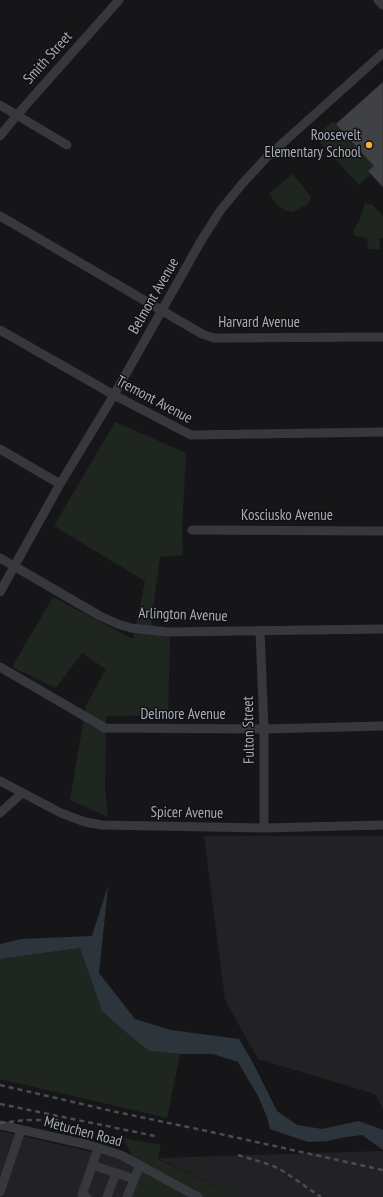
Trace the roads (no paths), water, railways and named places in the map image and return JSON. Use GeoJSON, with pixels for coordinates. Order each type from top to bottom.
{"type":"FeatureCollection","features":[{"type":"Feature","properties":{"kind":"street","name":"Smith Street"},"geometry":{"type":"LineString","coordinates":[[0,136],[119,0]]}},
{"type":"Feature","properties":{"kind":"street"},"geometry":{"type":"LineString","coordinates":[[378,0],[383,5]]}},
{"type":"Feature","properties":{"kind":"street","name":"Belmont Avenue"},"geometry":{"type":"LineString","coordinates":[[0,592],[60,484],[114,395],[201,241],[220,211],[266,158],[383,53]]}},
{"type":"Feature","properties":{"kind":"street"},"geometry":{"type":"LineString","coordinates":[[0,106],[67,145]]}},
{"type":"Feature","properties":{"kind":"street","name":"Harvard Avenue"},"geometry":{"type":"LineString","coordinates":[[0,216],[202,334],[214,338],[383,337]]}},
{"type":"Feature","properties":{"kind":"street","name":"Tremont Avenue"},"geometry":{"type":"LineString","coordinates":[[0,330],[114,395],[191,435],[383,432]]}},
{"type":"Feature","properties":{"kind":"street"},"geometry":{"type":"LineString","coordinates":[[0,449],[60,484]]}},
{"type":"Feature","properties":{"kind":"street","name":"Kosciusko Avenue"},"geometry":{"type":"LineString","coordinates":[[192,530],[383,531]]}},
{"type":"Feature","properties":{"kind":"street","name":"Arlington Avenue"},"geometry":{"type":"LineString","coordinates":[[0,558],[100,616],[131,628],[167,632],[383,629]]}},
{"type":"Feature","properties":{"kind":"street","name":"Fulton Street"},"geometry":{"type":"LineString","coordinates":[[260,631],[264,728],[264,828]]}},
{"type":"Feature","properties":{"kind":"street","name":"Delmore Avenue"},"geometry":{"type":"LineString","coordinates":[[0,666],[105,728],[383,726]]}},
{"type":"Feature","properties":{"kind":"street","name":"Spicer Avenue"},"geometry":{"type":"LineString","coordinates":[[0,781],[61,813],[85,822],[102,825],[264,828],[383,825]]}},
{"type":"Feature","properties":{"kind":"street"},"geometry":{"type":"LineString","coordinates":[[0,813],[22,793]]}},
{"type":"Feature","properties":{"kind":"street","name":"Metuchen Road"},"geometry":{"type":"LineString","coordinates":[[0,1126],[98,1148],[121,1155],[198,1197]]}},
{"type":"Feature","properties":{"kind":"street"},"geometry":{"type":"LineString","coordinates":[[0,1192],[21,1130]]}},
{"type":"Feature","properties":{"kind":"street"},"geometry":{"type":"LineString","coordinates":[[87,1197],[82,1195],[98,1148]]}},
{"type":"Feature","properties":{"kind":"street"},"geometry":{"type":"LineString","coordinates":[[92,1165],[134,1177]]}},
{"type":"Feature","properties":{"kind":"street"},"geometry":{"type":"LineString","coordinates":[[127,1197],[140,1165]]}},
{"type":"Feature","properties":{"kind":"street"},"geometry":{"type":"LineString","coordinates":[[107,1197],[116,1173]]}},
{"type":"Feature","properties":{"kind":"railway"},"geometry":{"type":"LineString","coordinates":[[0,1085],[383,1170]]}},
{"type":"Feature","properties":{"kind":"railway"},"geometry":{"type":"LineString","coordinates":[[0,1104],[155,1136]]}},
{"type":"Feature","properties":{"kind":"railway"},"geometry":{"type":"LineString","coordinates":[[0,1123],[26,1120],[58,1120]]}},
{"type":"Feature","properties":{"kind":"railway"},"geometry":{"type":"LineString","coordinates":[[238,1155],[271,1165],[283,1171],[321,1197]]}},
{"type":"Feature","properties":{"kind":"place","name":"Roosevelt Elementary School"},"geometry":{"type":"Point","coordinates":[369,145]}}]}
